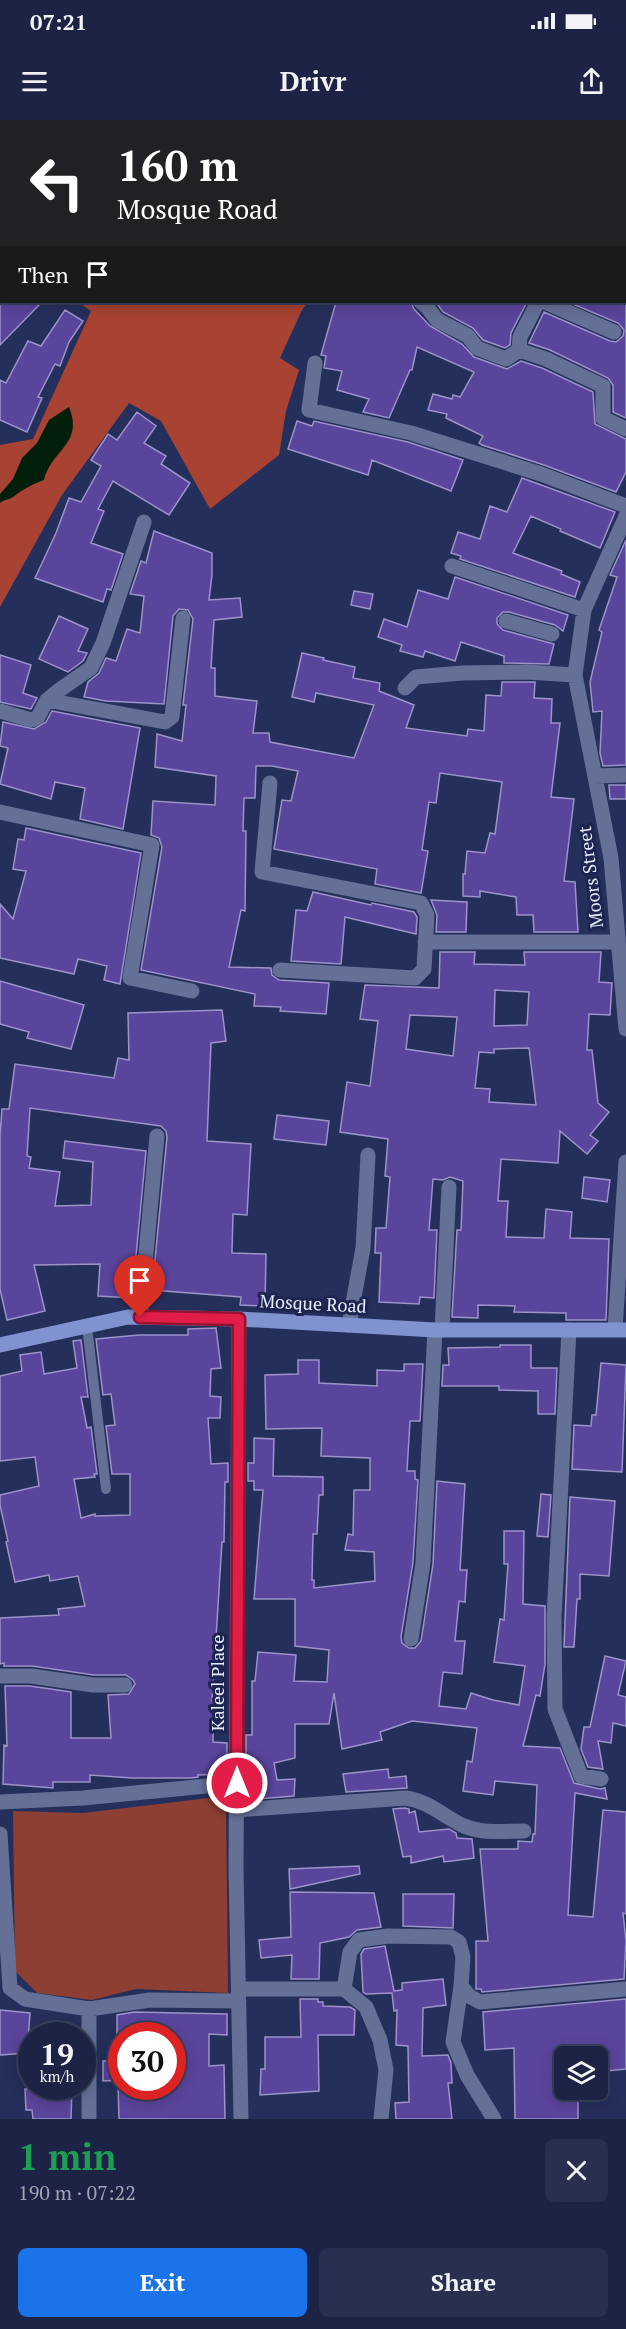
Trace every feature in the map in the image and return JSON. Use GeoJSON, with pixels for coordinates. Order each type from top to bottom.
{"type":"FeatureCollection","features":[{"type":"Feature","properties":{"kind":"street"},"geometry":{"type":"LineString","coordinates":[[422,303],[428,307],[436,321],[468,336],[477,348],[506,358],[519,350]]}},
{"type":"Feature","properties":{"kind":"street"},"geometry":{"type":"LineString","coordinates":[[519,350],[520,337],[537,303]]}},
{"type":"Feature","properties":{"kind":"street"},"geometry":{"type":"LineString","coordinates":[[547,303],[614,332]]}},
{"type":"Feature","properties":{"kind":"street"},"geometry":{"type":"LineString","coordinates":[[519,350],[546,359],[603,386],[603,418],[626,429]]}},
{"type":"Feature","properties":{"kind":"street"},"geometry":{"type":"LineString","coordinates":[[315,363],[309,410],[411,433],[541,474],[626,506]]}},
{"type":"Feature","properties":{"kind":"street","name":"Moors Street"},"geometry":{"type":"LineString","coordinates":[[626,516],[621,539],[584,610],[575,675],[611,858],[624,985],[626,1029]]}},
{"type":"Feature","properties":{"kind":"street"},"geometry":{"type":"LineString","coordinates":[[0,711],[31,720],[38,717],[47,700],[91,668],[104,643],[144,522]]}},
{"type":"Feature","properties":{"kind":"street"},"geometry":{"type":"LineString","coordinates":[[452,566],[584,610]]}},
{"type":"Feature","properties":{"kind":"street"},"geometry":{"type":"LineString","coordinates":[[47,700],[165,722],[172,717],[183,618]]}},
{"type":"Feature","properties":{"kind":"street"},"geometry":{"type":"LineString","coordinates":[[506,621],[552,634]]}},
{"type":"Feature","properties":{"kind":"street"},"geometry":{"type":"LineString","coordinates":[[405,687],[416,678],[462,673],[527,672],[575,675]]}},
{"type":"Feature","properties":{"kind":"street"},"geometry":{"type":"LineString","coordinates":[[595,776],[626,775]]}},
{"type":"Feature","properties":{"kind":"street"},"geometry":{"type":"LineString","coordinates":[[270,783],[262,872],[421,903],[427,915],[424,969],[415,978],[280,970]]}},
{"type":"Feature","properties":{"kind":"street"},"geometry":{"type":"LineString","coordinates":[[0,812],[152,845],[130,978],[192,991]]}},
{"type":"Feature","properties":{"kind":"street"},"geometry":{"type":"LineString","coordinates":[[425,942],[618,942]]}},
{"type":"Feature","properties":{"kind":"street"},"geometry":{"type":"LineString","coordinates":[[140,1317],[157,1136]]}},
{"type":"Feature","properties":{"kind":"street"},"geometry":{"type":"LineString","coordinates":[[349,1325],[363,1248],[368,1155]]}},
{"type":"Feature","properties":{"kind":"street"},"geometry":{"type":"LineString","coordinates":[[620,1330],[626,1162]]}},
{"type":"Feature","properties":{"kind":"street"},"geometry":{"type":"LineString","coordinates":[[411,1639],[423,1563],[449,1187]]}},
{"type":"Feature","properties":{"kind":"street","name":"Mosque Road"},"geometry":{"type":"LineString","coordinates":[[0,1346],[128,1317],[239,1319],[438,1330],[620,1330]]}},
{"type":"Feature","properties":{"kind":"street","name":"Kaleel Place"},"geometry":{"type":"LineString","coordinates":[[239,1319],[236,1810],[241,2119]]}},
{"type":"Feature","properties":{"kind":"street"},"geometry":{"type":"LineString","coordinates":[[569,1330],[554,1617],[555,1709],[581,1776],[601,1779]]}},
{"type":"Feature","properties":{"kind":"street"},"geometry":{"type":"LineString","coordinates":[[0,1676],[31,1676],[93,1685],[124,1685]]}},
{"type":"Feature","properties":{"kind":"street"},"geometry":{"type":"LineString","coordinates":[[0,1802],[83,1798],[237,1783]]}},
{"type":"Feature","properties":{"kind":"street"},"geometry":{"type":"LineString","coordinates":[[236,1810],[406,1798],[421,1800],[464,1826],[480,1831],[524,1831]]}},
{"type":"Feature","properties":{"kind":"street"},"geometry":{"type":"LineString","coordinates":[[0,1834],[10,1988],[25,1999],[89,2008],[150,2000],[344,1989],[366,2007],[380,2040],[386,2070],[381,2119]]}},
{"type":"Feature","properties":{"kind":"street"},"geometry":{"type":"LineString","coordinates":[[344,1989],[350,1952],[359,1940],[388,1936],[451,1937],[459,1942],[463,1957],[453,2042],[467,2075],[494,2119]]}},
{"type":"Feature","properties":{"kind":"street"},"geometry":{"type":"LineString","coordinates":[[461,1986],[469,1996],[480,2002],[626,1989]]}},
{"type":"Feature","properties":{"kind":"street"},"geometry":{"type":"LineString","coordinates":[[89,2008],[89,2119]]}},
{"type":"Feature","properties":{"kind":"lane"},"geometry":{"type":"LineString","coordinates":[[87,1326],[106,1489]]}},
{"type":"Feature","properties":{"kind":"shaded area"},"geometry":{"type":"Polygon","coordinates":[[[79,303],[307,303],[280,358],[299,370],[286,411],[279,455],[210,509],[161,421],[129,403],[62,495],[0,607],[0,445],[33,439],[91,311],[79,303]]]}},
{"type":"Feature","properties":{"kind":"shaded area"},"geometry":{"type":"Polygon","coordinates":[[[69,407],[73,419],[73,430],[65,446],[48,469],[44,480],[0,503],[0,494],[13,479],[22,458],[37,443],[49,420],[69,407]]]}},
{"type":"Feature","properties":{"kind":"shaded area"},"geometry":{"type":"Polygon","coordinates":[[[226,1796],[228,1993],[136,1989],[92,2000],[37,1993],[15,1971],[13,1811],[83,1813],[226,1796]]]}},
{"type":"Feature","properties":{"kind":"building"},"geometry":{"type":"Polygon","coordinates":[[[0,303],[41,303],[0,345],[0,303]]]}},
{"type":"Feature","properties":{"kind":"building"},"geometry":{"type":"Polygon","coordinates":[[[336,303],[411,303],[430,326],[462,344],[474,357],[507,369],[521,361],[542,368],[593,392],[595,424],[626,439],[626,472],[616,492],[482,445],[479,443],[483,436],[446,418],[447,414],[428,410],[433,394],[452,399],[453,395],[460,397],[474,372],[417,347],[412,370],[410,370],[389,418],[363,412],[369,399],[337,390],[342,371],[324,368],[326,356],[321,355],[336,303]]]}},
{"type":"Feature","properties":{"kind":"building"},"geometry":{"type":"Polygon","coordinates":[[[439,303],[526,303],[511,333],[510,345],[505,348],[483,340],[473,328],[443,312],[438,305],[439,303]]]}},
{"type":"Feature","properties":{"kind":"building"},"geometry":{"type":"Polygon","coordinates":[[[570,303],[626,303],[626,418],[613,412],[613,385],[608,378],[550,350],[529,343],[544,312],[616,342],[623,336],[624,330],[618,323],[570,303]]]}},
{"type":"Feature","properties":{"kind":"building"},"geometry":{"type":"Polygon","coordinates":[[[65,310],[83,321],[69,342],[60,366],[55,364],[38,397],[42,398],[27,432],[0,420],[0,380],[6,383],[28,341],[41,346],[65,310]]]}},
{"type":"Feature","properties":{"kind":"building"},"geometry":{"type":"Polygon","coordinates":[[[137,412],[156,426],[144,443],[166,456],[161,464],[190,483],[169,515],[113,481],[98,509],[104,511],[91,543],[123,554],[111,590],[107,589],[103,602],[35,578],[69,498],[81,502],[101,466],[91,460],[108,434],[117,440],[137,412]]]}},
{"type":"Feature","properties":{"kind":"building"},"geometry":{"type":"Polygon","coordinates":[[[297,421],[312,426],[314,421],[408,442],[463,460],[451,491],[372,460],[368,475],[288,449],[297,421]]]}},
{"type":"Feature","properties":{"kind":"building"},"geometry":{"type":"Polygon","coordinates":[[[522,478],[615,512],[600,548],[531,516],[513,553],[562,571],[561,574],[580,582],[575,597],[460,559],[461,556],[451,553],[458,532],[480,539],[490,506],[507,512],[522,478]]]}},
{"type":"Feature","properties":{"kind":"building"},"geometry":{"type":"Polygon","coordinates":[[[154,531],[212,553],[209,600],[240,598],[242,617],[214,620],[211,668],[215,668],[215,696],[257,701],[253,733],[269,733],[270,742],[354,758],[374,705],[316,693],[314,702],[292,697],[302,653],[355,667],[353,678],[380,683],[379,691],[414,705],[406,728],[467,736],[468,729],[484,731],[486,695],[501,696],[502,682],[535,682],[534,698],[552,699],[551,723],[560,723],[551,797],[574,799],[564,881],[575,882],[578,932],[534,932],[533,915],[517,915],[516,897],[480,891],[480,897],[463,896],[463,874],[465,874],[467,851],[485,853],[490,833],[495,834],[502,782],[440,773],[436,803],[429,802],[422,850],[428,851],[421,893],[375,884],[377,869],[274,849],[282,800],[291,801],[298,771],[272,766],[256,766],[255,798],[244,798],[245,911],[241,910],[229,967],[271,968],[272,975],[279,980],[329,983],[326,1014],[280,1011],[281,1007],[254,1006],[255,994],[141,970],[162,847],[159,838],[151,835],[153,801],[215,805],[216,776],[155,767],[157,734],[182,741],[186,705],[183,705],[193,619],[188,610],[179,609],[173,616],[164,704],[106,701],[84,697],[88,682],[99,673],[106,658],[116,661],[127,629],[140,633],[144,596],[130,594],[141,561],[146,563],[154,531]]]}},
{"type":"Feature","properties":{"kind":"building"},"geometry":{"type":"Polygon","coordinates":[[[626,540],[626,765],[603,766],[600,753],[602,711],[593,712],[590,682],[602,632],[599,630],[617,577],[610,575],[626,540]]]}},
{"type":"Feature","properties":{"kind":"building"},"geometry":{"type":"Polygon","coordinates":[[[455,577],[568,615],[563,631],[555,625],[509,612],[503,612],[497,618],[497,624],[503,630],[554,644],[549,664],[504,663],[504,656],[461,642],[455,661],[425,651],[423,657],[400,651],[402,645],[378,637],[384,619],[407,627],[418,590],[448,599],[455,577]]]}},
{"type":"Feature","properties":{"kind":"building"},"geometry":{"type":"Polygon","coordinates":[[[354,591],[373,594],[370,609],[351,605],[354,591]]]}},
{"type":"Feature","properties":{"kind":"building"},"geometry":{"type":"Polygon","coordinates":[[[59,616],[88,629],[78,651],[87,653],[83,661],[68,672],[39,659],[59,616]]]}},
{"type":"Feature","properties":{"kind":"building"},"geometry":{"type":"Polygon","coordinates":[[[0,655],[31,665],[23,693],[37,698],[31,709],[0,702],[0,655]]]}},
{"type":"Feature","properties":{"kind":"building"},"geometry":{"type":"Polygon","coordinates":[[[52,711],[140,728],[123,829],[80,819],[85,788],[55,782],[51,799],[0,784],[8,748],[0,746],[3,722],[34,729],[46,722],[52,711]]]}},
{"type":"Feature","properties":{"kind":"building"},"geometry":{"type":"Polygon","coordinates":[[[609,785],[626,785],[626,799],[610,799],[609,785]]]}},
{"type":"Feature","properties":{"kind":"building"},"geometry":{"type":"Polygon","coordinates":[[[26,828],[141,853],[120,984],[104,980],[107,966],[78,959],[74,974],[0,958],[0,904],[13,919],[26,871],[13,869],[18,839],[24,840],[26,828]]]}},
{"type":"Feature","properties":{"kind":"building"},"geometry":{"type":"Polygon","coordinates":[[[313,892],[414,912],[417,917],[416,934],[345,917],[341,964],[291,961],[296,910],[307,911],[313,892]]]}},
{"type":"Feature","properties":{"kind":"building"},"geometry":{"type":"Polygon","coordinates":[[[431,900],[467,902],[466,932],[436,932],[437,915],[431,900]]]}},
{"type":"Feature","properties":{"kind":"building"},"geometry":{"type":"Polygon","coordinates":[[[440,952],[475,952],[474,964],[525,965],[524,952],[601,952],[599,982],[612,983],[610,1015],[589,1014],[587,1050],[592,1050],[598,1103],[609,1112],[590,1135],[598,1141],[587,1154],[560,1131],[558,1163],[501,1159],[498,1201],[508,1201],[506,1237],[544,1238],[546,1209],[572,1212],[570,1238],[609,1239],[606,1320],[566,1320],[566,1313],[514,1312],[515,1306],[478,1305],[478,1318],[452,1317],[457,1230],[461,1230],[463,1181],[450,1177],[443,1180],[433,1179],[429,1230],[437,1230],[434,1298],[420,1297],[419,1304],[379,1302],[381,1253],[375,1253],[376,1228],[386,1228],[390,1177],[385,1176],[388,1139],[340,1132],[347,1082],[370,1086],[378,1021],[360,1019],[365,985],[439,988],[440,952]],[[495,990],[494,1026],[527,1025],[529,992],[495,990]],[[410,1015],[406,1049],[453,1056],[457,1017],[410,1015]],[[529,1048],[494,1049],[494,1053],[479,1052],[475,1088],[490,1089],[489,1102],[536,1105],[529,1048]]]}},
{"type":"Feature","properties":{"kind":"building"},"geometry":{"type":"Polygon","coordinates":[[[0,981],[84,1005],[71,1049],[27,1038],[29,1032],[0,1024],[0,981]]]}},
{"type":"Feature","properties":{"kind":"building"},"geometry":{"type":"Polygon","coordinates":[[[222,1010],[226,1041],[211,1043],[207,1141],[251,1144],[247,1215],[233,1214],[232,1253],[266,1254],[265,1306],[240,1305],[241,1297],[152,1290],[167,1137],[166,1131],[161,1126],[30,1108],[27,1156],[31,1157],[29,1168],[60,1172],[55,1206],[91,1205],[93,1162],[63,1158],[65,1141],[146,1151],[132,1298],[98,1296],[100,1264],[34,1265],[45,1311],[7,1320],[0,1289],[0,1135],[2,1109],[9,1109],[15,1064],[114,1078],[118,1058],[129,1060],[128,1013],[222,1010]]]}},
{"type":"Feature","properties":{"kind":"building"},"geometry":{"type":"Polygon","coordinates":[[[277,1115],[329,1121],[326,1145],[274,1139],[277,1115]]]}},
{"type":"Feature","properties":{"kind":"building"},"geometry":{"type":"Polygon","coordinates":[[[584,1177],[610,1180],[607,1202],[582,1198],[584,1177]]]}},
{"type":"Feature","properties":{"kind":"building"},"geometry":{"type":"Polygon","coordinates":[[[216,1328],[221,1368],[211,1369],[210,1396],[221,1397],[220,1418],[208,1418],[211,1464],[228,1463],[228,1482],[225,1482],[224,1542],[222,1542],[212,1701],[214,1701],[213,1742],[227,1743],[227,1774],[198,1775],[198,1777],[191,1778],[90,1775],[90,1782],[53,1782],[53,1788],[3,1784],[4,1745],[7,1746],[5,1686],[30,1686],[71,1692],[71,1738],[111,1738],[108,1695],[129,1694],[135,1684],[126,1675],[94,1675],[0,1664],[0,1618],[59,1615],[58,1609],[85,1606],[78,1576],[50,1581],[49,1575],[15,1582],[6,1542],[8,1541],[0,1495],[39,1486],[35,1457],[0,1461],[0,1376],[22,1371],[20,1355],[41,1352],[44,1374],[77,1368],[73,1341],[81,1340],[88,1397],[81,1397],[87,1428],[91,1427],[97,1474],[94,1474],[95,1477],[74,1479],[81,1518],[95,1514],[95,1516],[130,1515],[130,1474],[112,1474],[106,1426],[115,1425],[111,1394],[103,1395],[96,1339],[139,1335],[188,1335],[188,1329],[216,1328]]]}},
{"type":"Feature","properties":{"kind":"building"},"geometry":{"type":"Polygon","coordinates":[[[500,1345],[531,1345],[531,1368],[557,1368],[555,1414],[538,1414],[538,1391],[499,1390],[499,1386],[442,1386],[443,1365],[449,1365],[448,1348],[500,1347],[500,1345]]]}},
{"type":"Feature","properties":{"kind":"building"},"geometry":{"type":"Polygon","coordinates":[[[298,1360],[319,1360],[319,1383],[377,1386],[377,1370],[404,1371],[404,1364],[423,1364],[420,1421],[410,1421],[407,1471],[415,1471],[415,1479],[418,1480],[413,1562],[401,1637],[402,1643],[409,1648],[415,1648],[421,1641],[433,1564],[437,1481],[465,1484],[460,1570],[467,1570],[465,1602],[459,1601],[455,1641],[465,1641],[462,1674],[443,1672],[439,1706],[466,1709],[471,1693],[519,1705],[525,1666],[494,1662],[500,1619],[504,1620],[508,1564],[504,1564],[504,1531],[524,1531],[523,1604],[545,1606],[545,1664],[540,1696],[536,1695],[523,1746],[560,1748],[574,1783],[605,1788],[607,1799],[575,1793],[568,1915],[593,1917],[603,1810],[626,1812],[624,1979],[482,1992],[481,1989],[476,1989],[476,1941],[488,1941],[480,1849],[518,1849],[518,1841],[532,1842],[533,1834],[535,1834],[537,1785],[495,1781],[493,1795],[463,1791],[467,1761],[472,1762],[477,1728],[412,1721],[380,1732],[382,1740],[342,1749],[334,1693],[329,1724],[295,1724],[295,1758],[274,1763],[277,1780],[295,1779],[294,1796],[246,1800],[246,1735],[252,1735],[252,1681],[255,1681],[258,1652],[296,1655],[294,1681],[327,1682],[329,1650],[295,1646],[295,1599],[254,1599],[263,1490],[254,1490],[254,1481],[248,1481],[248,1463],[254,1463],[254,1438],[274,1439],[273,1476],[323,1477],[323,1495],[319,1495],[317,1534],[313,1534],[312,1580],[314,1580],[314,1588],[375,1581],[374,1552],[345,1550],[348,1534],[353,1535],[354,1490],[370,1490],[370,1458],[321,1456],[322,1428],[266,1429],[265,1375],[298,1374],[298,1360]]]}},
{"type":"Feature","properties":{"kind":"building"},"geometry":{"type":"Polygon","coordinates":[[[601,1363],[626,1365],[622,1472],[572,1469],[574,1425],[591,1426],[592,1415],[596,1415],[601,1363]]]}},
{"type":"Feature","properties":{"kind":"building"},"geometry":{"type":"Polygon","coordinates":[[[541,1494],[551,1495],[548,1537],[537,1536],[541,1494]]]}},
{"type":"Feature","properties":{"kind":"building"},"geometry":{"type":"Polygon","coordinates":[[[570,1497],[615,1501],[609,1576],[580,1574],[580,1599],[577,1599],[574,1647],[564,1647],[570,1497]]]}},
{"type":"Feature","properties":{"kind":"building"},"geometry":{"type":"Polygon","coordinates":[[[605,1656],[626,1661],[618,1695],[626,1697],[626,1726],[613,1723],[611,1743],[598,1741],[603,1769],[588,1767],[581,1749],[584,1727],[590,1727],[605,1656]]]}},
{"type":"Feature","properties":{"kind":"building"},"geometry":{"type":"Polygon","coordinates":[[[388,1769],[389,1778],[406,1776],[407,1788],[346,1792],[343,1774],[388,1769]]]}},
{"type":"Feature","properties":{"kind":"building"},"geometry":{"type":"Polygon","coordinates":[[[393,1809],[409,1809],[409,1813],[415,1811],[419,1832],[449,1829],[456,1833],[457,1838],[472,1839],[474,1858],[444,1862],[443,1856],[411,1863],[411,1856],[403,1857],[393,1809]]]}},
{"type":"Feature","properties":{"kind":"building"},"geometry":{"type":"Polygon","coordinates":[[[359,1866],[360,1874],[290,1889],[289,1869],[359,1866]]]}},
{"type":"Feature","properties":{"kind":"building"},"geometry":{"type":"Polygon","coordinates":[[[290,1892],[374,1893],[381,1927],[357,1930],[349,1937],[320,1943],[319,1979],[291,1979],[292,1955],[261,1958],[259,1940],[291,1937],[290,1892]]]}},
{"type":"Feature","properties":{"kind":"building"},"geometry":{"type":"Polygon","coordinates":[[[403,1894],[454,1894],[453,1928],[403,1926],[403,1894]]]}},
{"type":"Feature","properties":{"kind":"building"},"geometry":{"type":"Polygon","coordinates":[[[385,1946],[394,1991],[402,1990],[402,1983],[443,1979],[446,2005],[423,2008],[422,2056],[448,2055],[451,2063],[452,2083],[448,2083],[452,2119],[396,2119],[395,2103],[409,2102],[408,2046],[396,2045],[397,2010],[394,2011],[392,1993],[366,1994],[363,1992],[361,1954],[364,1949],[385,1946]]]}},
{"type":"Feature","properties":{"kind":"building"},"geometry":{"type":"Polygon","coordinates":[[[300,1999],[318,1999],[318,2002],[323,2002],[323,2006],[350,2007],[355,2010],[354,2035],[318,2035],[319,2091],[260,2095],[261,2069],[265,2069],[265,2037],[301,2037],[300,1999]]]}},
{"type":"Feature","properties":{"kind":"building"},"geometry":{"type":"Polygon","coordinates":[[[626,1999],[626,2069],[608,2071],[608,2046],[554,2046],[554,2100],[578,2100],[578,2119],[515,2119],[514,2048],[485,2050],[483,2012],[626,1999]]]}},
{"type":"Feature","properties":{"kind":"building"},"geometry":{"type":"Polygon","coordinates":[[[0,2010],[30,2013],[29,2022],[18,2022],[18,2054],[0,2055],[0,2010]]]}},
{"type":"Feature","properties":{"kind":"building"},"geometry":{"type":"Polygon","coordinates":[[[134,2012],[227,2014],[227,2035],[209,2034],[209,2066],[224,2065],[225,2119],[119,2119],[118,2100],[186,2100],[186,2022],[117,2022],[117,2015],[134,2012]]]}},
{"type":"Feature","properties":{"kind":"building"},"geometry":{"type":"Polygon","coordinates":[[[103,2061],[108,2061],[108,2081],[103,2081],[103,2061]]]}},
{"type":"Feature","properties":{"kind":"building"},"geometry":{"type":"Polygon","coordinates":[[[26,2100],[72,2100],[71,2119],[33,2119],[32,2110],[26,2110],[26,2100]]]}},
{"type":"Feature","properties":{"kind":"route"},"geometry":{"type":"LineString","coordinates":[[140,1317],[239,1319],[237,1783]]}}]}
